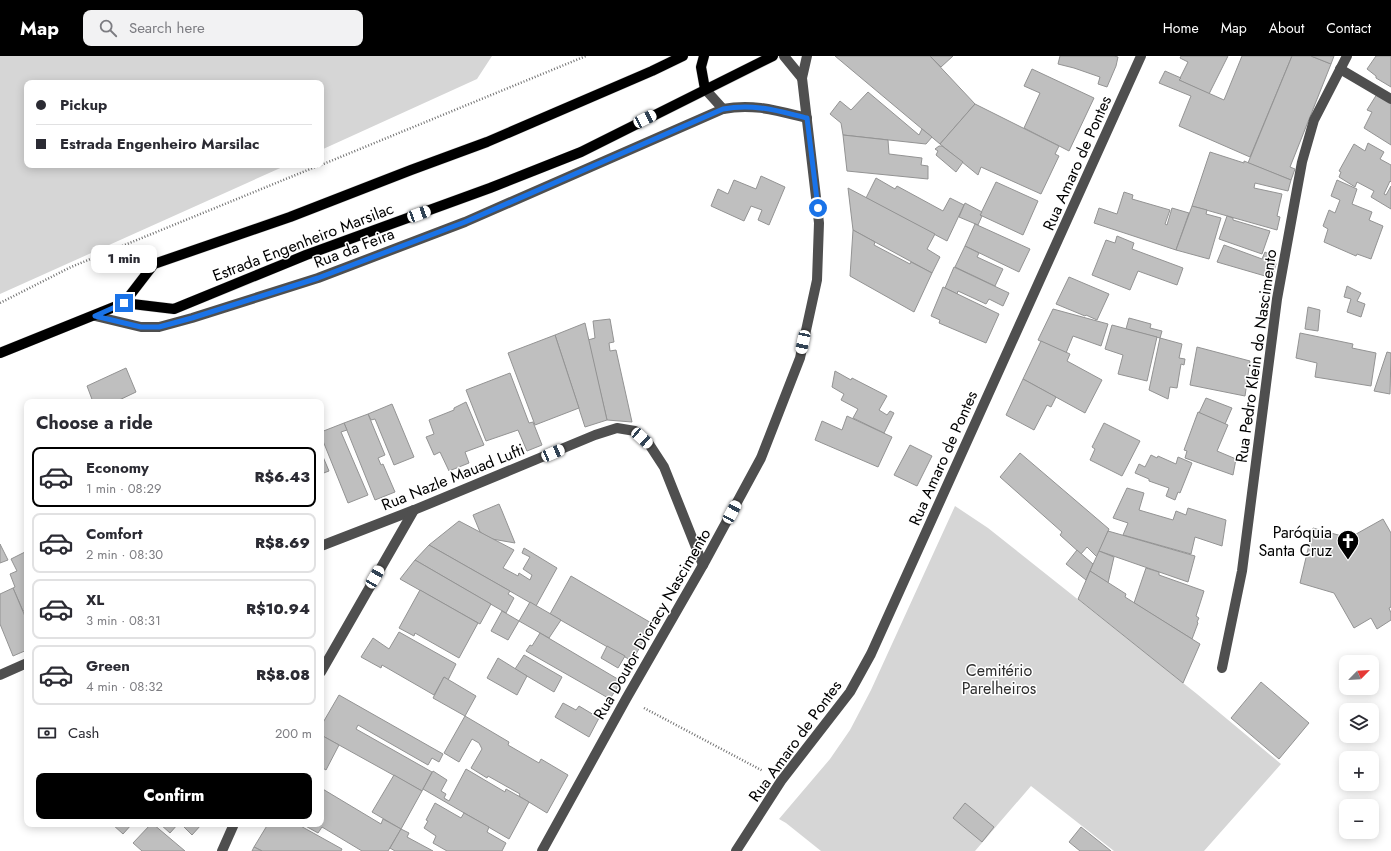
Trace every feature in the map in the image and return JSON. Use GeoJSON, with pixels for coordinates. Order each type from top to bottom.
{"type":"FeatureCollection","features":[{"type":"Feature","properties":{"kind":"main road","name":"Estrada Engenheiro Marsilac"},"geometry":{"type":"LineString","coordinates":[[0,353],[95,316],[124,303],[154,264],[290,217],[487,142],[652,71],[683,56]]}},
{"type":"Feature","properties":{"kind":"main road"},"geometry":{"type":"LineString","coordinates":[[704,56],[701,67],[705,90]]}},
{"type":"Feature","properties":{"kind":"main road","name":"Estrada Engenheiro Marsilac"},"geometry":{"type":"LineString","coordinates":[[124,303],[174,309],[306,255],[490,188],[581,152],[773,56]]}},
{"type":"Feature","properties":{"kind":"street"},"geometry":{"type":"LineString","coordinates":[[784,56],[802,78]]}},
{"type":"Feature","properties":{"kind":"street"},"geometry":{"type":"LineString","coordinates":[[802,78],[807,56]]}},
{"type":"Feature","properties":{"kind":"street","name":"Rua Amaro de Pontes"},"geometry":{"type":"LineString","coordinates":[[736,851],[781,781],[850,692],[871,654],[1141,56]]}},
{"type":"Feature","properties":{"kind":"street","name":"Rua Pedro Klein do Nascimento"},"geometry":{"type":"LineString","coordinates":[[1222,668],[1242,571],[1277,298],[1302,162],[1314,120],[1347,56]]}},
{"type":"Feature","properties":{"kind":"street"},"geometry":{"type":"LineString","coordinates":[[1340,69],[1391,99]]}},
{"type":"Feature","properties":{"kind":"street","name":"Rua Doutor Dioracy Nascimento"},"geometry":{"type":"LineString","coordinates":[[542,851],[626,698],[704,565],[761,458],[800,358],[817,280],[819,223],[802,78]]}},
{"type":"Feature","properties":{"kind":"street"},"geometry":{"type":"LineString","coordinates":[[705,90],[723,109]]}},
{"type":"Feature","properties":{"kind":"street","name":"Rua da Feira"},"geometry":{"type":"LineString","coordinates":[[95,316],[141,327],[159,327],[318,278],[465,222],[723,109],[736,106],[759,107],[807,118]]}},
{"type":"Feature","properties":{"kind":"street","name":"Rua Nazle Mauad Lufti"},"geometry":{"type":"LineString","coordinates":[[324,545],[414,510],[595,435],[617,428],[635,431],[649,444],[664,467],[704,565]]}},
{"type":"Feature","properties":{"kind":"street"},"geometry":{"type":"LineString","coordinates":[[324,667],[414,510]]}},
{"type":"Feature","properties":{"kind":"street"},"geometry":{"type":"LineString","coordinates":[[0,675],[24,664]]}},
{"type":"Feature","properties":{"kind":"street"},"geometry":{"type":"LineString","coordinates":[[222,851],[233,827]]}},
{"type":"Feature","properties":{"kind":"path"},"geometry":{"type":"LineString","coordinates":[[324,163],[586,56]]}},
{"type":"Feature","properties":{"kind":"path"},"geometry":{"type":"LineString","coordinates":[[0,303],[71,267],[313,168]]}},
{"type":"Feature","properties":{"kind":"path"},"geometry":{"type":"LineString","coordinates":[[626,698],[781,781]]}},
{"type":"Feature","properties":{"kind":"green space"},"geometry":{"type":"Polygon","coordinates":[[[0,56],[492,56],[477,79],[324,149],[324,80],[24,80],[24,168],[280,168],[0,294],[0,56]]]}},
{"type":"Feature","properties":{"kind":"green space","name":"Cemitério Parelheiros"},"geometry":{"type":"Polygon","coordinates":[[[955,506],[988,528],[1197,694],[1281,764],[1204,851],[1114,851],[1031,786],[975,851],[821,851],[779,819],[830,759],[850,730],[871,690],[955,506]]]}},
{"type":"Feature","properties":{"kind":"building"},"geometry":{"type":"Polygon","coordinates":[[[835,56],[930,56],[975,104],[940,144],[835,56]]]}},
{"type":"Feature","properties":{"kind":"building"},"geometry":{"type":"Polygon","coordinates":[[[930,56],[953,56],[941,67],[930,56]]]}},
{"type":"Feature","properties":{"kind":"building"},"geometry":{"type":"Polygon","coordinates":[[[1060,56],[1118,57],[1116,66],[1107,87],[1098,84],[1100,77],[1058,64],[1060,56]]]}},
{"type":"Feature","properties":{"kind":"building"},"geometry":{"type":"Polygon","coordinates":[[[1181,56],[1228,56],[1209,94],[1179,80],[1188,62],[1180,58],[1181,56]]]}},
{"type":"Feature","properties":{"kind":"building"},"geometry":{"type":"Polygon","coordinates":[[[1242,56],[1292,56],[1250,157],[1179,126],[1191,96],[1159,83],[1165,71],[1181,78],[1179,80],[1224,100],[1242,56]]]}},
{"type":"Feature","properties":{"kind":"building"},"geometry":{"type":"Polygon","coordinates":[[[1292,56],[1311,56],[1331,64],[1290,167],[1295,169],[1291,180],[1248,163],[1292,56]]]}},
{"type":"Feature","properties":{"kind":"building"},"geometry":{"type":"Polygon","coordinates":[[[1311,56],[1334,56],[1331,64],[1311,56]]]}},
{"type":"Feature","properties":{"kind":"building"},"geometry":{"type":"Polygon","coordinates":[[[1376,56],[1391,56],[1391,87],[1376,78],[1376,76],[1367,69],[1376,56]]]}},
{"type":"Feature","properties":{"kind":"building"},"geometry":{"type":"Polygon","coordinates":[[[1032,69],[1094,98],[1069,151],[1024,128],[1040,93],[1024,86],[1032,69]]]}},
{"type":"Feature","properties":{"kind":"building"},"geometry":{"type":"Polygon","coordinates":[[[868,92],[919,135],[922,129],[932,137],[926,144],[843,135],[841,123],[830,114],[840,101],[851,110],[868,92]]]}},
{"type":"Feature","properties":{"kind":"building"},"geometry":{"type":"Polygon","coordinates":[[[1377,94],[1391,101],[1391,145],[1364,128],[1372,112],[1367,110],[1377,94]]]}},
{"type":"Feature","properties":{"kind":"building"},"geometry":{"type":"Polygon","coordinates":[[[975,104],[1059,146],[1055,154],[1059,156],[1041,194],[981,167],[978,175],[940,144],[975,104]]]}},
{"type":"Feature","properties":{"kind":"building"},"geometry":{"type":"Polygon","coordinates":[[[843,135],[888,140],[889,154],[922,158],[921,165],[928,166],[928,179],[847,171],[843,135]]]}},
{"type":"Feature","properties":{"kind":"building"},"geometry":{"type":"Polygon","coordinates":[[[1368,143],[1384,152],[1380,159],[1391,165],[1391,182],[1390,181],[1384,194],[1386,195],[1391,186],[1391,209],[1371,197],[1374,191],[1357,182],[1355,187],[1339,177],[1341,172],[1339,171],[1354,144],[1365,151],[1368,143]]]}},
{"type":"Feature","properties":{"kind":"building"},"geometry":{"type":"Polygon","coordinates":[[[942,146],[963,162],[956,172],[936,155],[938,151],[935,149],[942,146]]]}},
{"type":"Feature","properties":{"kind":"building"},"geometry":{"type":"Polygon","coordinates":[[[1210,152],[1244,163],[1244,161],[1291,180],[1288,191],[1255,183],[1254,188],[1282,194],[1277,216],[1280,217],[1277,230],[1192,206],[1210,152]]]}},
{"type":"Feature","properties":{"kind":"building"},"geometry":{"type":"Polygon","coordinates":[[[761,176],[785,187],[769,225],[758,220],[762,210],[751,206],[744,221],[711,206],[718,189],[728,194],[734,180],[756,189],[761,176]]]}},
{"type":"Feature","properties":{"kind":"building"},"geometry":{"type":"Polygon","coordinates":[[[876,178],[895,189],[897,186],[943,211],[950,198],[964,205],[947,241],[866,198],[876,178]]]}},
{"type":"Feature","properties":{"kind":"building"},"geometry":{"type":"Polygon","coordinates":[[[1337,180],[1357,189],[1352,204],[1372,212],[1369,220],[1383,226],[1371,259],[1357,254],[1356,256],[1324,242],[1328,229],[1323,226],[1329,210],[1335,213],[1340,200],[1331,196],[1337,180]]]}},
{"type":"Feature","properties":{"kind":"building"},"geometry":{"type":"Polygon","coordinates":[[[996,182],[1038,201],[1023,235],[980,215],[996,182]]]}},
{"type":"Feature","properties":{"kind":"building"},"geometry":{"type":"Polygon","coordinates":[[[848,188],[935,234],[927,249],[940,257],[932,273],[853,230],[848,188]]]}},
{"type":"Feature","properties":{"kind":"building"},"geometry":{"type":"Polygon","coordinates":[[[1124,192],[1133,195],[1132,199],[1170,210],[1165,224],[1167,225],[1172,208],[1189,213],[1176,250],[1094,223],[1099,208],[1117,214],[1124,192]]]}},
{"type":"Feature","properties":{"kind":"building"},"geometry":{"type":"Polygon","coordinates":[[[965,203],[982,212],[978,225],[959,217],[965,203]]]}},
{"type":"Feature","properties":{"kind":"building"},"geometry":{"type":"Polygon","coordinates":[[[1192,206],[1207,210],[1206,214],[1221,218],[1209,259],[1176,250],[1192,206]]]}},
{"type":"Feature","properties":{"kind":"building"},"geometry":{"type":"Polygon","coordinates":[[[1227,216],[1233,218],[1233,220],[1270,231],[1262,254],[1219,239],[1227,216]]]}},
{"type":"Feature","properties":{"kind":"building"},"geometry":{"type":"Polygon","coordinates":[[[975,224],[1030,249],[1019,272],[965,246],[975,224]]]}},
{"type":"Feature","properties":{"kind":"building"},"geometry":{"type":"Polygon","coordinates":[[[853,230],[875,242],[874,245],[910,264],[911,262],[932,273],[914,312],[850,276],[853,230]]]}},
{"type":"Feature","properties":{"kind":"building"},"geometry":{"type":"Polygon","coordinates":[[[1117,236],[1134,243],[1132,249],[1183,268],[1177,285],[1138,271],[1130,290],[1092,275],[1106,240],[1115,243],[1117,236]]]}},
{"type":"Feature","properties":{"kind":"building"},"geometry":{"type":"Polygon","coordinates":[[[1224,245],[1262,259],[1265,252],[1270,255],[1276,264],[1272,278],[1217,262],[1224,245]]]}},
{"type":"Feature","properties":{"kind":"building"},"geometry":{"type":"Polygon","coordinates":[[[965,246],[979,253],[977,257],[1003,269],[995,286],[955,267],[965,246]]]}},
{"type":"Feature","properties":{"kind":"building"},"geometry":{"type":"Polygon","coordinates":[[[954,267],[1009,293],[1003,306],[989,299],[986,304],[958,291],[957,294],[945,288],[954,267]]]}},
{"type":"Feature","properties":{"kind":"building"},"geometry":{"type":"Polygon","coordinates":[[[1069,277],[1109,294],[1097,320],[1056,304],[1069,277]]]}},
{"type":"Feature","properties":{"kind":"building"},"geometry":{"type":"Polygon","coordinates":[[[1347,286],[1361,293],[1357,301],[1365,304],[1361,317],[1347,312],[1351,299],[1344,297],[1347,286]]]}},
{"type":"Feature","properties":{"kind":"building"},"geometry":{"type":"Polygon","coordinates":[[[943,287],[999,314],[986,343],[939,323],[940,320],[931,316],[943,287]]]}},
{"type":"Feature","properties":{"kind":"building"},"geometry":{"type":"Polygon","coordinates":[[[1308,307],[1320,310],[1318,331],[1305,329],[1308,307]]]}},
{"type":"Feature","properties":{"kind":"building"},"geometry":{"type":"Polygon","coordinates":[[[1053,309],[1108,324],[1101,346],[1073,336],[1066,353],[1038,340],[1053,309]]]}},
{"type":"Feature","properties":{"kind":"building"},"geometry":{"type":"Polygon","coordinates":[[[1129,318],[1151,324],[1150,328],[1162,331],[1160,338],[1126,329],[1129,318]]]}},
{"type":"Feature","properties":{"kind":"building"},"geometry":{"type":"Polygon","coordinates":[[[610,319],[614,342],[609,343],[610,351],[616,350],[632,422],[607,420],[588,340],[595,338],[593,321],[610,319]]]}},
{"type":"Feature","properties":{"kind":"building"},"geometry":{"type":"Polygon","coordinates":[[[585,323],[607,420],[585,427],[555,335],[585,323]]]}},
{"type":"Feature","properties":{"kind":"building"},"geometry":{"type":"Polygon","coordinates":[[[1112,325],[1157,337],[1147,381],[1118,374],[1123,355],[1105,349],[1112,325]]]}},
{"type":"Feature","properties":{"kind":"building"},"geometry":{"type":"Polygon","coordinates":[[[1300,333],[1353,344],[1352,348],[1376,353],[1371,386],[1315,377],[1317,363],[1296,358],[1300,333]]]}},
{"type":"Feature","properties":{"kind":"building"},"geometry":{"type":"Polygon","coordinates":[[[555,335],[579,408],[535,425],[508,353],[555,335]]]}},
{"type":"Feature","properties":{"kind":"building"},"geometry":{"type":"Polygon","coordinates":[[[1160,338],[1182,344],[1179,358],[1185,359],[1184,365],[1181,364],[1177,388],[1170,387],[1168,399],[1149,390],[1160,338]]]}},
{"type":"Feature","properties":{"kind":"building"},"geometry":{"type":"Polygon","coordinates":[[[1041,341],[1070,354],[1067,361],[1102,380],[1085,413],[1023,379],[1041,341]]]}},
{"type":"Feature","properties":{"kind":"building"},"geometry":{"type":"Polygon","coordinates":[[[1197,347],[1250,361],[1245,396],[1190,385],[1197,347]]]}},
{"type":"Feature","properties":{"kind":"building"},"geometry":{"type":"Polygon","coordinates":[[[1387,352],[1391,353],[1390,394],[1374,391],[1387,352]]]}},
{"type":"Feature","properties":{"kind":"building"},"geometry":{"type":"Polygon","coordinates":[[[126,368],[136,392],[121,399],[92,399],[87,386],[126,368]]]}},
{"type":"Feature","properties":{"kind":"building"},"geometry":{"type":"Polygon","coordinates":[[[835,371],[887,396],[879,410],[887,415],[890,411],[894,413],[884,433],[853,418],[858,409],[841,400],[844,394],[832,387],[835,371]]]}},
{"type":"Feature","properties":{"kind":"building"},"geometry":{"type":"Polygon","coordinates":[[[510,373],[529,423],[533,422],[542,445],[527,451],[518,430],[486,441],[466,390],[510,373]]]}},
{"type":"Feature","properties":{"kind":"building"},"geometry":{"type":"Polygon","coordinates":[[[1023,379],[1056,397],[1051,407],[1047,405],[1034,430],[1006,415],[1023,379]]]}},
{"type":"Feature","properties":{"kind":"building"},"geometry":{"type":"Polygon","coordinates":[[[1206,398],[1232,408],[1225,424],[1199,413],[1206,398]]]}},
{"type":"Feature","properties":{"kind":"building"},"geometry":{"type":"Polygon","coordinates":[[[466,402],[484,445],[465,452],[469,463],[449,471],[440,452],[434,455],[426,437],[434,434],[429,420],[454,410],[454,408],[466,402]]]}},
{"type":"Feature","properties":{"kind":"building"},"geometry":{"type":"Polygon","coordinates":[[[392,404],[414,457],[394,465],[375,419],[371,420],[368,414],[392,404]]]}},
{"type":"Feature","properties":{"kind":"building"},"geometry":{"type":"Polygon","coordinates":[[[1198,412],[1228,425],[1217,451],[1236,459],[1233,475],[1185,458],[1187,451],[1184,450],[1198,412]]]}},
{"type":"Feature","properties":{"kind":"building"},"geometry":{"type":"Polygon","coordinates":[[[368,414],[385,455],[378,458],[381,465],[383,464],[395,492],[375,500],[344,423],[368,414]]]}},
{"type":"Feature","properties":{"kind":"building"},"geometry":{"type":"Polygon","coordinates":[[[847,416],[892,437],[878,467],[815,440],[822,421],[842,430],[847,416]]]}},
{"type":"Feature","properties":{"kind":"building"},"geometry":{"type":"Polygon","coordinates":[[[344,423],[347,430],[341,432],[368,495],[348,503],[324,443],[324,431],[344,423]]]}},
{"type":"Feature","properties":{"kind":"building"},"geometry":{"type":"Polygon","coordinates":[[[1104,423],[1140,441],[1122,476],[1090,460],[1095,449],[1092,447],[1104,423]]]}},
{"type":"Feature","properties":{"kind":"building"},"geometry":{"type":"Polygon","coordinates":[[[910,445],[932,456],[917,486],[894,475],[910,445]]]}},
{"type":"Feature","properties":{"kind":"building"},"geometry":{"type":"Polygon","coordinates":[[[1020,453],[1109,529],[1097,557],[1087,547],[1081,554],[1060,535],[1062,532],[1000,477],[1020,453]]]}},
{"type":"Feature","properties":{"kind":"building"},"geometry":{"type":"Polygon","coordinates":[[[1151,455],[1157,458],[1158,456],[1176,464],[1178,457],[1192,463],[1180,493],[1178,492],[1175,500],[1166,496],[1169,488],[1149,481],[1149,479],[1135,473],[1139,464],[1145,467],[1151,455]]]}},
{"type":"Feature","properties":{"kind":"building"},"geometry":{"type":"Polygon","coordinates":[[[324,459],[329,471],[324,473],[324,459]]]}},
{"type":"Feature","properties":{"kind":"building"},"geometry":{"type":"Polygon","coordinates":[[[1127,488],[1144,493],[1139,510],[1173,520],[1176,511],[1186,515],[1188,508],[1226,520],[1222,546],[1195,537],[1191,554],[1123,535],[1128,523],[1113,518],[1127,488]]]}},
{"type":"Feature","properties":{"kind":"building"},"geometry":{"type":"Polygon","coordinates":[[[499,504],[515,543],[492,539],[480,532],[473,515],[499,504]]]}},
{"type":"Feature","properties":{"kind":"building","name":"Paróquia Santa Cruz"},"geometry":{"type":"Polygon","coordinates":[[[1383,519],[1391,533],[1391,607],[1389,608],[1391,620],[1377,629],[1371,618],[1354,628],[1334,593],[1300,583],[1313,528],[1349,538],[1383,519]]]}},
{"type":"Feature","properties":{"kind":"building"},"geometry":{"type":"Polygon","coordinates":[[[459,521],[514,550],[503,568],[518,576],[519,573],[530,580],[532,575],[523,569],[530,557],[522,553],[524,548],[557,568],[536,606],[429,545],[459,521]]]}},
{"type":"Feature","properties":{"kind":"building"},"geometry":{"type":"Polygon","coordinates":[[[1108,531],[1195,556],[1188,582],[1099,551],[1108,531]]]}},
{"type":"Feature","properties":{"kind":"building"},"geometry":{"type":"Polygon","coordinates":[[[0,544],[8,560],[0,563],[0,544]]]}},
{"type":"Feature","properties":{"kind":"building"},"geometry":{"type":"Polygon","coordinates":[[[429,545],[510,591],[508,594],[514,598],[506,613],[415,560],[429,545]]]}},
{"type":"Feature","properties":{"kind":"building"},"geometry":{"type":"Polygon","coordinates":[[[1077,550],[1093,564],[1086,580],[1066,564],[1077,550]]]}},
{"type":"Feature","properties":{"kind":"building"},"geometry":{"type":"Polygon","coordinates":[[[1099,551],[1114,557],[1108,583],[1090,571],[1099,551]]]}},
{"type":"Feature","properties":{"kind":"building"},"geometry":{"type":"Polygon","coordinates":[[[24,552],[24,611],[13,588],[15,587],[10,574],[17,571],[11,559],[24,552]]]}},
{"type":"Feature","properties":{"kind":"building"},"geometry":{"type":"Polygon","coordinates":[[[415,560],[491,604],[480,624],[400,579],[415,560]]]}},
{"type":"Feature","properties":{"kind":"building"},"geometry":{"type":"Polygon","coordinates":[[[1146,568],[1159,572],[1159,575],[1204,591],[1196,616],[1199,618],[1198,623],[1192,639],[1134,603],[1146,568]]]}},
{"type":"Feature","properties":{"kind":"building"},"geometry":{"type":"Polygon","coordinates":[[[1090,571],[1126,594],[1125,597],[1200,644],[1183,683],[1078,599],[1090,571]]]}},
{"type":"Feature","properties":{"kind":"building"},"geometry":{"type":"Polygon","coordinates":[[[571,576],[653,624],[632,661],[550,614],[571,576]]]}},
{"type":"Feature","properties":{"kind":"building"},"geometry":{"type":"Polygon","coordinates":[[[13,588],[24,614],[24,651],[13,656],[0,624],[0,594],[13,588]]]}},
{"type":"Feature","properties":{"kind":"building"},"geometry":{"type":"Polygon","coordinates":[[[420,590],[478,623],[459,658],[415,633],[414,636],[399,628],[420,590]]]}},
{"type":"Feature","properties":{"kind":"building"},"geometry":{"type":"Polygon","coordinates":[[[530,602],[561,620],[549,638],[519,621],[530,602]]]}},
{"type":"Feature","properties":{"kind":"building"},"geometry":{"type":"Polygon","coordinates":[[[502,611],[519,621],[508,640],[491,631],[502,611]]]}},
{"type":"Feature","properties":{"kind":"building"},"geometry":{"type":"Polygon","coordinates":[[[399,632],[456,664],[448,680],[444,677],[434,695],[382,665],[381,668],[361,657],[373,638],[389,649],[399,632]]]}},
{"type":"Feature","properties":{"kind":"building"},"geometry":{"type":"Polygon","coordinates":[[[540,633],[621,681],[610,699],[526,651],[530,645],[532,646],[540,633]]]}},
{"type":"Feature","properties":{"kind":"building"},"geometry":{"type":"Polygon","coordinates":[[[607,646],[625,656],[618,668],[601,658],[607,646]]]}},
{"type":"Feature","properties":{"kind":"building"},"geometry":{"type":"Polygon","coordinates":[[[524,655],[562,677],[554,692],[515,669],[524,655]]]}},
{"type":"Feature","properties":{"kind":"building"},"geometry":{"type":"Polygon","coordinates":[[[498,658],[527,676],[517,695],[487,678],[498,658]]]}},
{"type":"Feature","properties":{"kind":"building"},"geometry":{"type":"Polygon","coordinates":[[[444,677],[476,696],[465,716],[433,698],[444,677]]]}},
{"type":"Feature","properties":{"kind":"building"},"geometry":{"type":"Polygon","coordinates":[[[1261,682],[1309,723],[1279,759],[1231,718],[1261,682]]]}},
{"type":"Feature","properties":{"kind":"building"},"geometry":{"type":"Polygon","coordinates":[[[339,695],[443,754],[439,762],[432,758],[428,765],[358,725],[356,729],[432,772],[422,791],[324,737],[324,721],[339,695]]]}},
{"type":"Feature","properties":{"kind":"building"},"geometry":{"type":"Polygon","coordinates":[[[563,703],[576,710],[579,706],[599,718],[589,737],[555,717],[563,703]]]}},
{"type":"Feature","properties":{"kind":"building"},"geometry":{"type":"Polygon","coordinates":[[[465,716],[509,742],[508,745],[539,763],[541,759],[568,775],[547,813],[519,796],[520,794],[488,776],[487,778],[471,768],[482,749],[479,743],[472,739],[459,762],[444,753],[465,716]]]}},
{"type":"Feature","properties":{"kind":"building"},"geometry":{"type":"Polygon","coordinates":[[[324,737],[339,745],[326,770],[324,769],[324,737]]]}},
{"type":"Feature","properties":{"kind":"building"},"geometry":{"type":"Polygon","coordinates":[[[466,769],[505,792],[506,789],[529,802],[509,839],[423,789],[433,771],[447,780],[441,791],[446,794],[444,798],[449,801],[466,769]]]}},
{"type":"Feature","properties":{"kind":"building"},"geometry":{"type":"Polygon","coordinates":[[[394,775],[422,791],[401,829],[372,812],[394,775]]]}},
{"type":"Feature","properties":{"kind":"building"},"geometry":{"type":"Polygon","coordinates":[[[324,790],[381,824],[383,819],[401,829],[388,851],[362,851],[322,827],[324,827],[324,790]]]}},
{"type":"Feature","properties":{"kind":"building"},"geometry":{"type":"Polygon","coordinates":[[[435,803],[461,818],[464,813],[489,827],[487,832],[506,843],[502,851],[447,851],[433,843],[436,836],[424,828],[428,821],[426,820],[435,803]]]}},
{"type":"Feature","properties":{"kind":"building"},"geometry":{"type":"Polygon","coordinates":[[[965,803],[994,827],[982,842],[953,818],[965,803]]]}},
{"type":"Feature","properties":{"kind":"building"},"geometry":{"type":"Polygon","coordinates":[[[115,827],[129,827],[123,834],[115,827]]]}},
{"type":"Feature","properties":{"kind":"building"},"geometry":{"type":"Polygon","coordinates":[[[148,827],[157,827],[185,851],[142,851],[133,843],[148,827]]]}},
{"type":"Feature","properties":{"kind":"building"},"geometry":{"type":"Polygon","coordinates":[[[163,827],[175,827],[170,833],[163,827]]]}},
{"type":"Feature","properties":{"kind":"building"},"geometry":{"type":"Polygon","coordinates":[[[184,827],[199,827],[192,835],[184,827]]]}},
{"type":"Feature","properties":{"kind":"building"},"geometry":{"type":"Polygon","coordinates":[[[266,827],[302,827],[342,849],[341,851],[262,851],[254,847],[266,827]]]}},
{"type":"Feature","properties":{"kind":"building"},"geometry":{"type":"Polygon","coordinates":[[[307,827],[322,827],[318,833],[307,827]]]}},
{"type":"Feature","properties":{"kind":"building"},"geometry":{"type":"Polygon","coordinates":[[[1081,827],[1111,851],[1080,851],[1069,842],[1081,827]]]}},
{"type":"Feature","properties":{"kind":"building"},"geometry":{"type":"Polygon","coordinates":[[[401,829],[409,833],[407,837],[433,851],[395,851],[390,848],[401,829]]]}},
{"type":"Feature","properties":{"kind":"building"},"geometry":{"type":"Polygon","coordinates":[[[254,847],[262,851],[252,851],[254,847]]]}},
{"type":"Feature","properties":{"kind":"place","name":"Paróquia Santa Cruz"},"geometry":{"type":"Point","coordinates":[1348,560]}},
{"type":"Feature","properties":{"kind":"route"},"geometry":{"type":"LineString","coordinates":[[124,303],[95,316],[141,327],[159,327],[318,278],[465,222],[723,109],[736,106],[759,107],[807,118],[818,208]]}}]}
